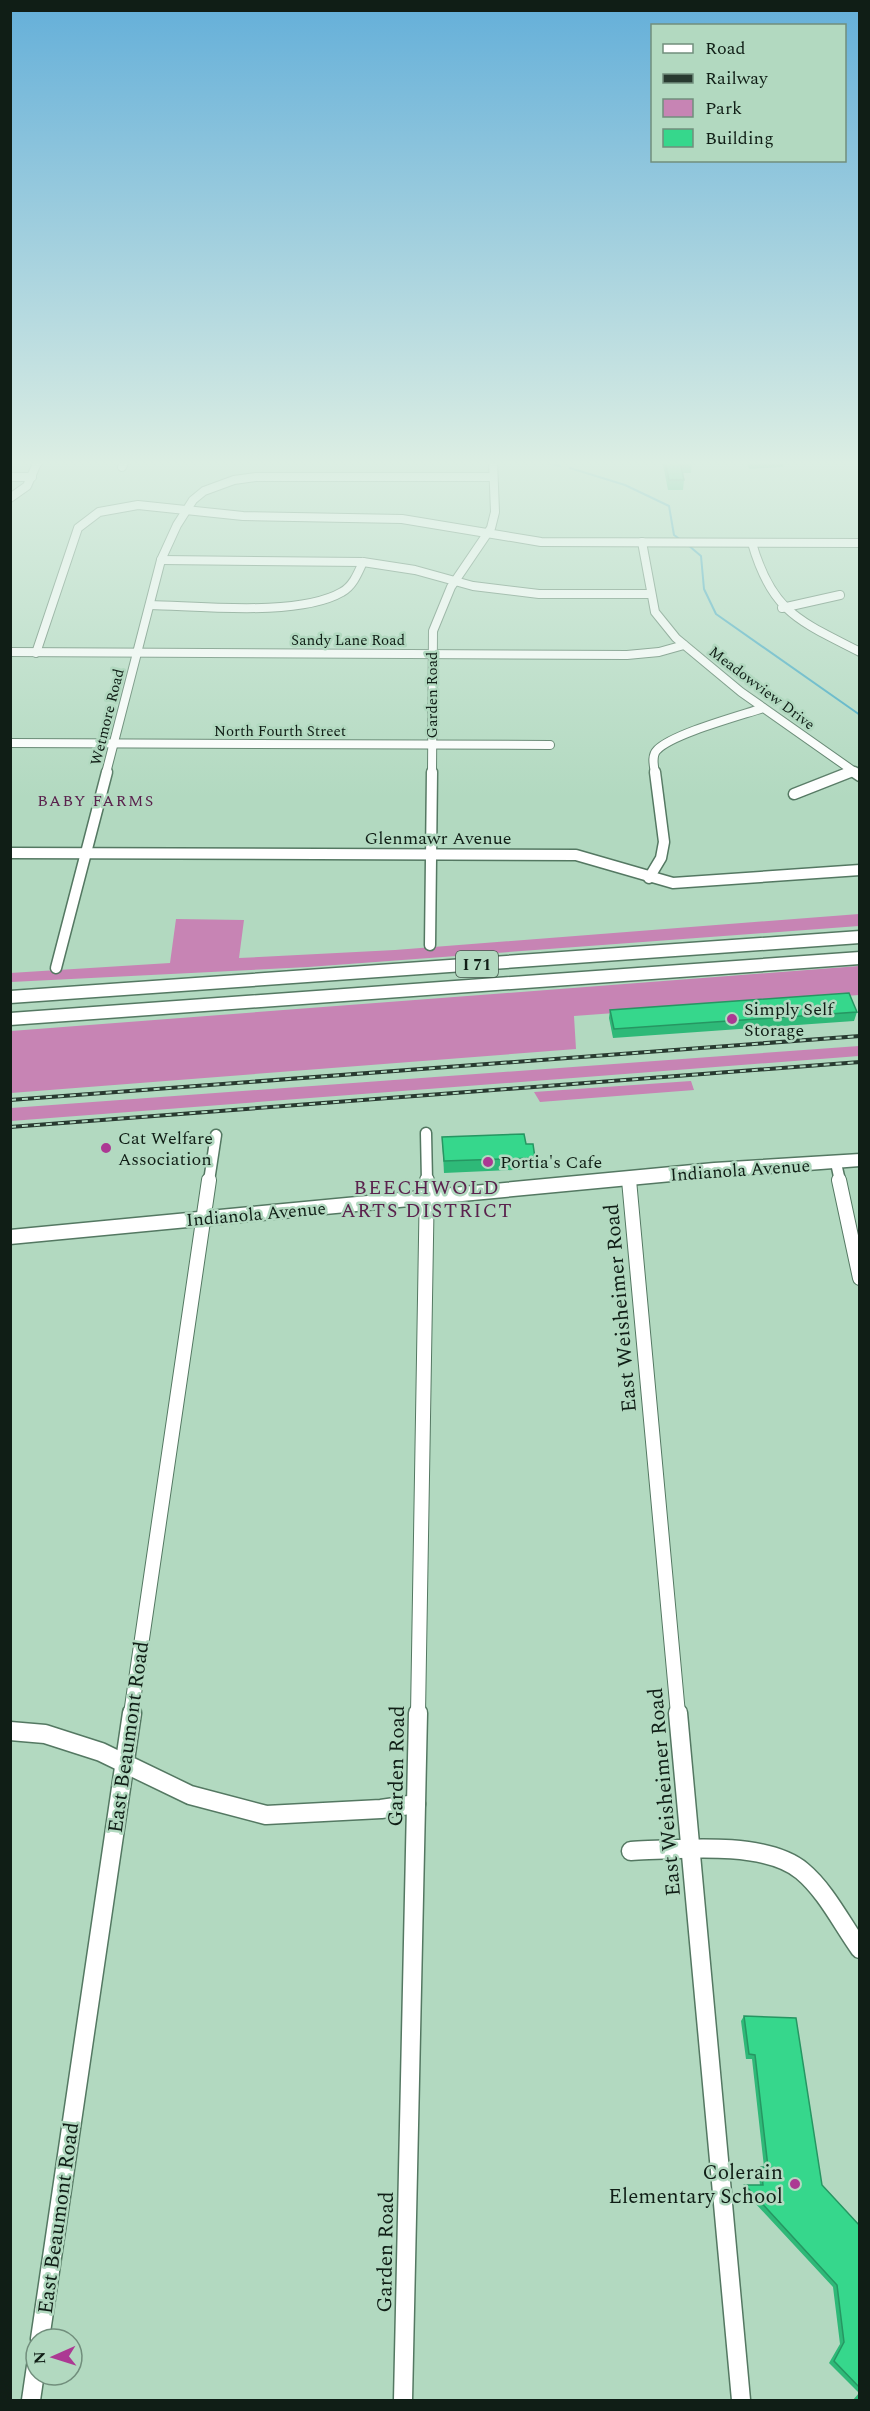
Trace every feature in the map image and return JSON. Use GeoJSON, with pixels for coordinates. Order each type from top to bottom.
{"type":"FeatureCollection","features":[{"type":"Feature","properties":{"kind":"highway","name":"I 71"},"geometry":{"type":"LineString","coordinates":[[10,997],[860,937]]}},
{"type":"Feature","properties":{"kind":"highway","name":"I 71"},"geometry":{"type":"LineString","coordinates":[[10,1019],[860,958]]}},
{"type":"Feature","properties":{"kind":"highway"},"geometry":{"type":"LineString","coordinates":[[10,990],[95,991]]}},
{"type":"Feature","properties":{"kind":"main road","name":"Indianola Avenue"},"geometry":{"type":"LineString","coordinates":[[10,1237],[629,1180],[714,1170],[860,1160]]}},
{"type":"Feature","properties":{"kind":"street"},"geometry":{"type":"LineString","coordinates":[[36,652],[63,574]]}},
{"type":"Feature","properties":{"kind":"street","name":"Wetmore Road"},"geometry":{"type":"LineString","coordinates":[[56,968],[158,574]]}},
{"type":"Feature","properties":{"kind":"street"},"geometry":{"type":"LineString","coordinates":[[150,605],[289,605],[318,602],[350,586],[357,574]]}},
{"type":"Feature","properties":{"kind":"street"},"geometry":{"type":"LineString","coordinates":[[428,574],[456,581],[539,594],[650,594]]}},
{"type":"Feature","properties":{"kind":"street","name":"Garden Road"},"geometry":{"type":"LineString","coordinates":[[430,945],[434,718],[433,631],[461,574]]}},
{"type":"Feature","properties":{"kind":"street","name":"Meadowview Drive"},"geometry":{"type":"LineString","coordinates":[[647,574],[655,612],[684,645],[763,708],[856,773]]}},
{"type":"Feature","properties":{"kind":"street"},"geometry":{"type":"LineString","coordinates":[[761,574],[763,582],[782,608],[817,631],[860,652]]}},
{"type":"Feature","properties":{"kind":"street"},"geometry":{"type":"LineString","coordinates":[[782,608],[840,595]]}},
{"type":"Feature","properties":{"kind":"street","name":"Sandy Lane Road"},"geometry":{"type":"LineString","coordinates":[[10,652],[640,655],[684,645]]}},
{"type":"Feature","properties":{"kind":"street"},"geometry":{"type":"LineString","coordinates":[[649,878],[661,858],[664,842],[653,760],[657,751],[675,739],[763,708]]}},
{"type":"Feature","properties":{"kind":"street","name":"North Fourth Street"},"geometry":{"type":"LineString","coordinates":[[10,743],[550,745]]}},
{"type":"Feature","properties":{"kind":"street"},"geometry":{"type":"LineString","coordinates":[[794,794],[856,773]]}},
{"type":"Feature","properties":{"kind":"street","name":"Glenmawr Avenue"},"geometry":{"type":"LineString","coordinates":[[10,853],[576,855],[601,859],[649,878],[673,883],[860,870]]}},
{"type":"Feature","properties":{"kind":"street","name":"Garden Road"},"geometry":{"type":"LineString","coordinates":[[403,2400],[427,1199],[426,1133]]}},
{"type":"Feature","properties":{"kind":"street","name":"East Beaumont Road"},"geometry":{"type":"LineString","coordinates":[[42,2327],[216,1135]]}},
{"type":"Feature","properties":{"kind":"street"},"geometry":{"type":"LineString","coordinates":[[836,1163],[860,1278]]}},
{"type":"Feature","properties":{"kind":"street","name":"East Weisheimer Road"},"geometry":{"type":"LineString","coordinates":[[629,1180],[741,2400]]}},
{"type":"Feature","properties":{"kind":"street"},"geometry":{"type":"LineString","coordinates":[[10,1731],[45,1734],[124,1763],[190,1795],[266,1815],[416,1804]]}},
{"type":"Feature","properties":{"kind":"street"},"geometry":{"type":"LineString","coordinates":[[631,1851],[738,1852],[779,1858],[794,1865],[813,1882],[860,1949]]}},
{"type":"Feature","properties":{"kind":"green space"},"geometry":{"type":"Polygon","coordinates":[[[859,914],[859,926],[308,967],[11,982],[10,973],[170,963],[176,919],[244,920],[239,958],[395,950],[859,914]]]}},
{"type":"Feature","properties":{"kind":"green space"},"geometry":{"type":"Polygon","coordinates":[[[859,966],[859,995],[574,1016],[576,1049],[11,1093],[11,1031],[859,966]]]}},
{"type":"Feature","properties":{"kind":"green space"},"geometry":{"type":"Polygon","coordinates":[[[859,1046],[859,1056],[11,1121],[11,1108],[859,1046]]]}},
{"type":"Feature","properties":{"kind":"green space"},"geometry":{"type":"Polygon","coordinates":[[[691,1081],[694,1090],[540,1102],[534,1092],[691,1081]]]}},
{"type":"Feature","properties":{"kind":"building"},"geometry":{"type":"Polygon","coordinates":[[[849,993],[857,1012],[614,1029],[610,1010],[849,993]]]}},
{"type":"Feature","properties":{"kind":"building"},"geometry":{"type":"Polygon","coordinates":[[[524,1134],[526,1144],[533,1144],[535,1158],[444,1161],[442,1137],[524,1134]]]}},
{"type":"Feature","properties":{"kind":"building","name":"Colerain Elementary School"},"geometry":{"type":"Polygon","coordinates":[[[744,2016],[796,2018],[822,2185],[860,2226],[860,2388],[834,2361],[844,2342],[837,2285],[745,2185],[763,2185],[761,2167],[768,2167],[755,2055],[749,2054],[744,2016]]]}},
{"type":"Feature","properties":{"kind":"waterway"},"geometry":{"type":"LineString","coordinates":[[703,574],[704,589],[716,614],[860,715]]}},
{"type":"Feature","properties":{"kind":"railway"},"geometry":{"type":"LineString","coordinates":[[10,1100],[860,1036]]}},
{"type":"Feature","properties":{"kind":"railway"},"geometry":{"type":"LineString","coordinates":[[10,1127],[860,1062]]}},
{"type":"Feature","properties":{"kind":"place","name":"Simply Self Storage"},"geometry":{"type":"Point","coordinates":[732,1019]}},
{"type":"Feature","properties":{"kind":"place","name":"Cat Welfare Association"},"geometry":{"type":"Point","coordinates":[106,1148]}},
{"type":"Feature","properties":{"kind":"place","name":"Portia's Cafe"},"geometry":{"type":"Point","coordinates":[488,1162]}},
{"type":"Feature","properties":{"kind":"place","name":"Colerain Elementary School"},"geometry":{"type":"Point","coordinates":[795,2184]}},
{"type":"Feature","properties":{"kind":"district","name":"BABY FARMS"},"geometry":{"type":"Point","coordinates":[96,800]}},
{"type":"Feature","properties":{"kind":"district","name":"BEECHWOLD ARTS DISTRICT"},"geometry":{"type":"Point","coordinates":[427,1198]}}]}
